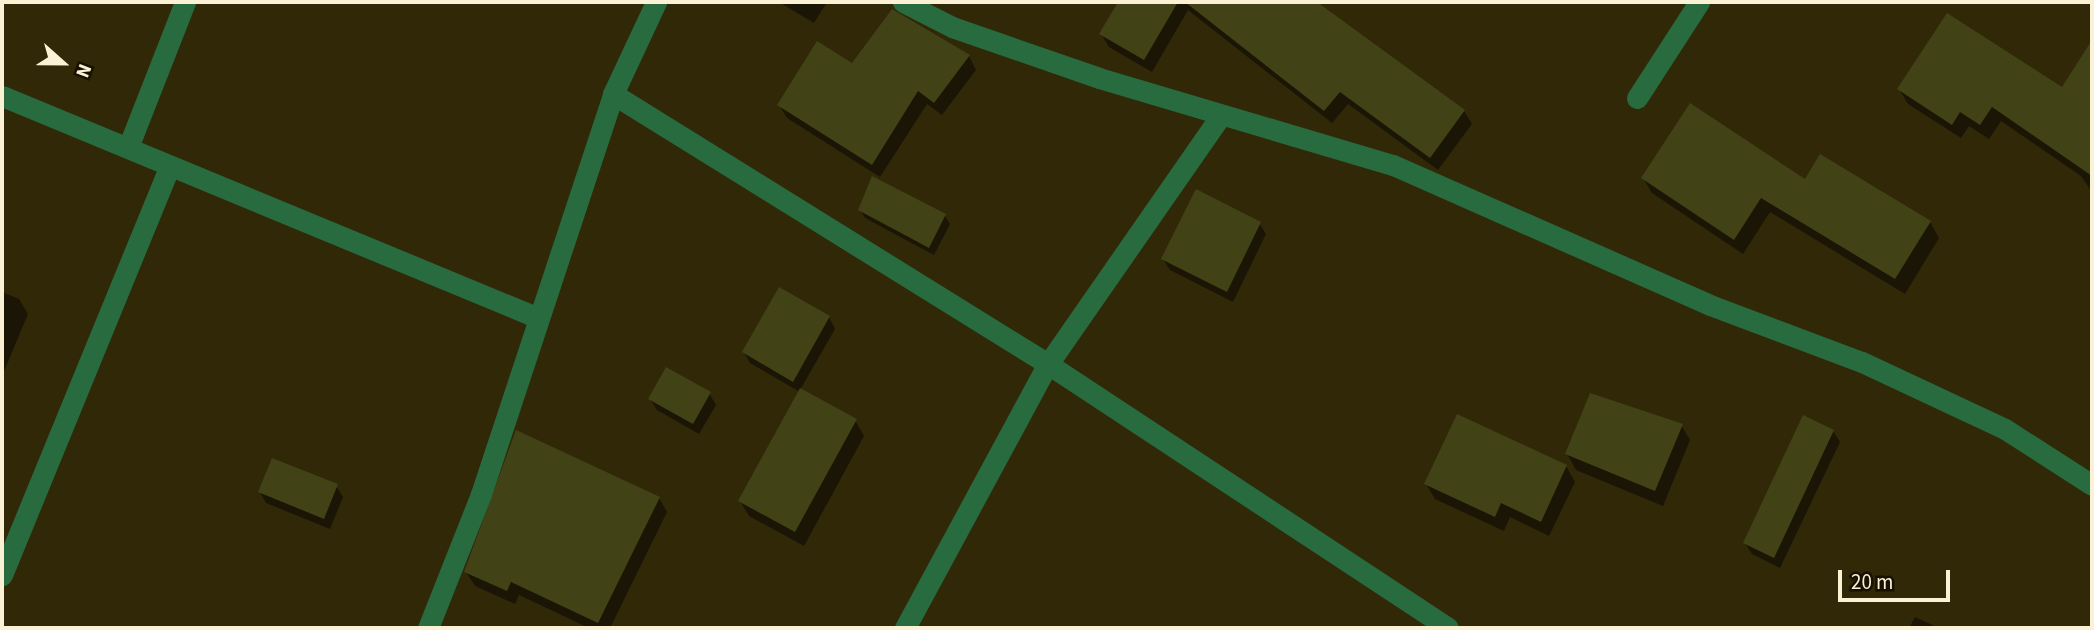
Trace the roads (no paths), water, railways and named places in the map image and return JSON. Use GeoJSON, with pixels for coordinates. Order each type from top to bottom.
{"type":"FeatureCollection","features":[{"type":"Feature","properties":{"kind":"street"},"geometry":{"type":"LineString","coordinates":[[129,145],[185,2]]}},
{"type":"Feature","properties":{"kind":"street"},"geometry":{"type":"LineString","coordinates":[[428,628],[481,494],[537,317],[613,94],[656,2]]}},
{"type":"Feature","properties":{"kind":"street"},"geometry":{"type":"LineString","coordinates":[[903,2],[952,27],[1221,115],[1393,164],[1710,306],[1862,362],[2005,429],[2092,485]]}},
{"type":"Feature","properties":{"kind":"street"},"geometry":{"type":"LineString","coordinates":[[1637,98],[1699,2]]}},
{"type":"Feature","properties":{"kind":"street"},"geometry":{"type":"LineString","coordinates":[[613,94],[1048,364],[1448,628]]}},
{"type":"Feature","properties":{"kind":"street"},"geometry":{"type":"LineString","coordinates":[[2,96],[129,145],[168,170],[537,317]]}},
{"type":"Feature","properties":{"kind":"street"},"geometry":{"type":"LineString","coordinates":[[905,628],[1048,364],[1221,115]]}},
{"type":"Feature","properties":{"kind":"street"},"geometry":{"type":"LineString","coordinates":[[2,575],[168,170]]}}]}
